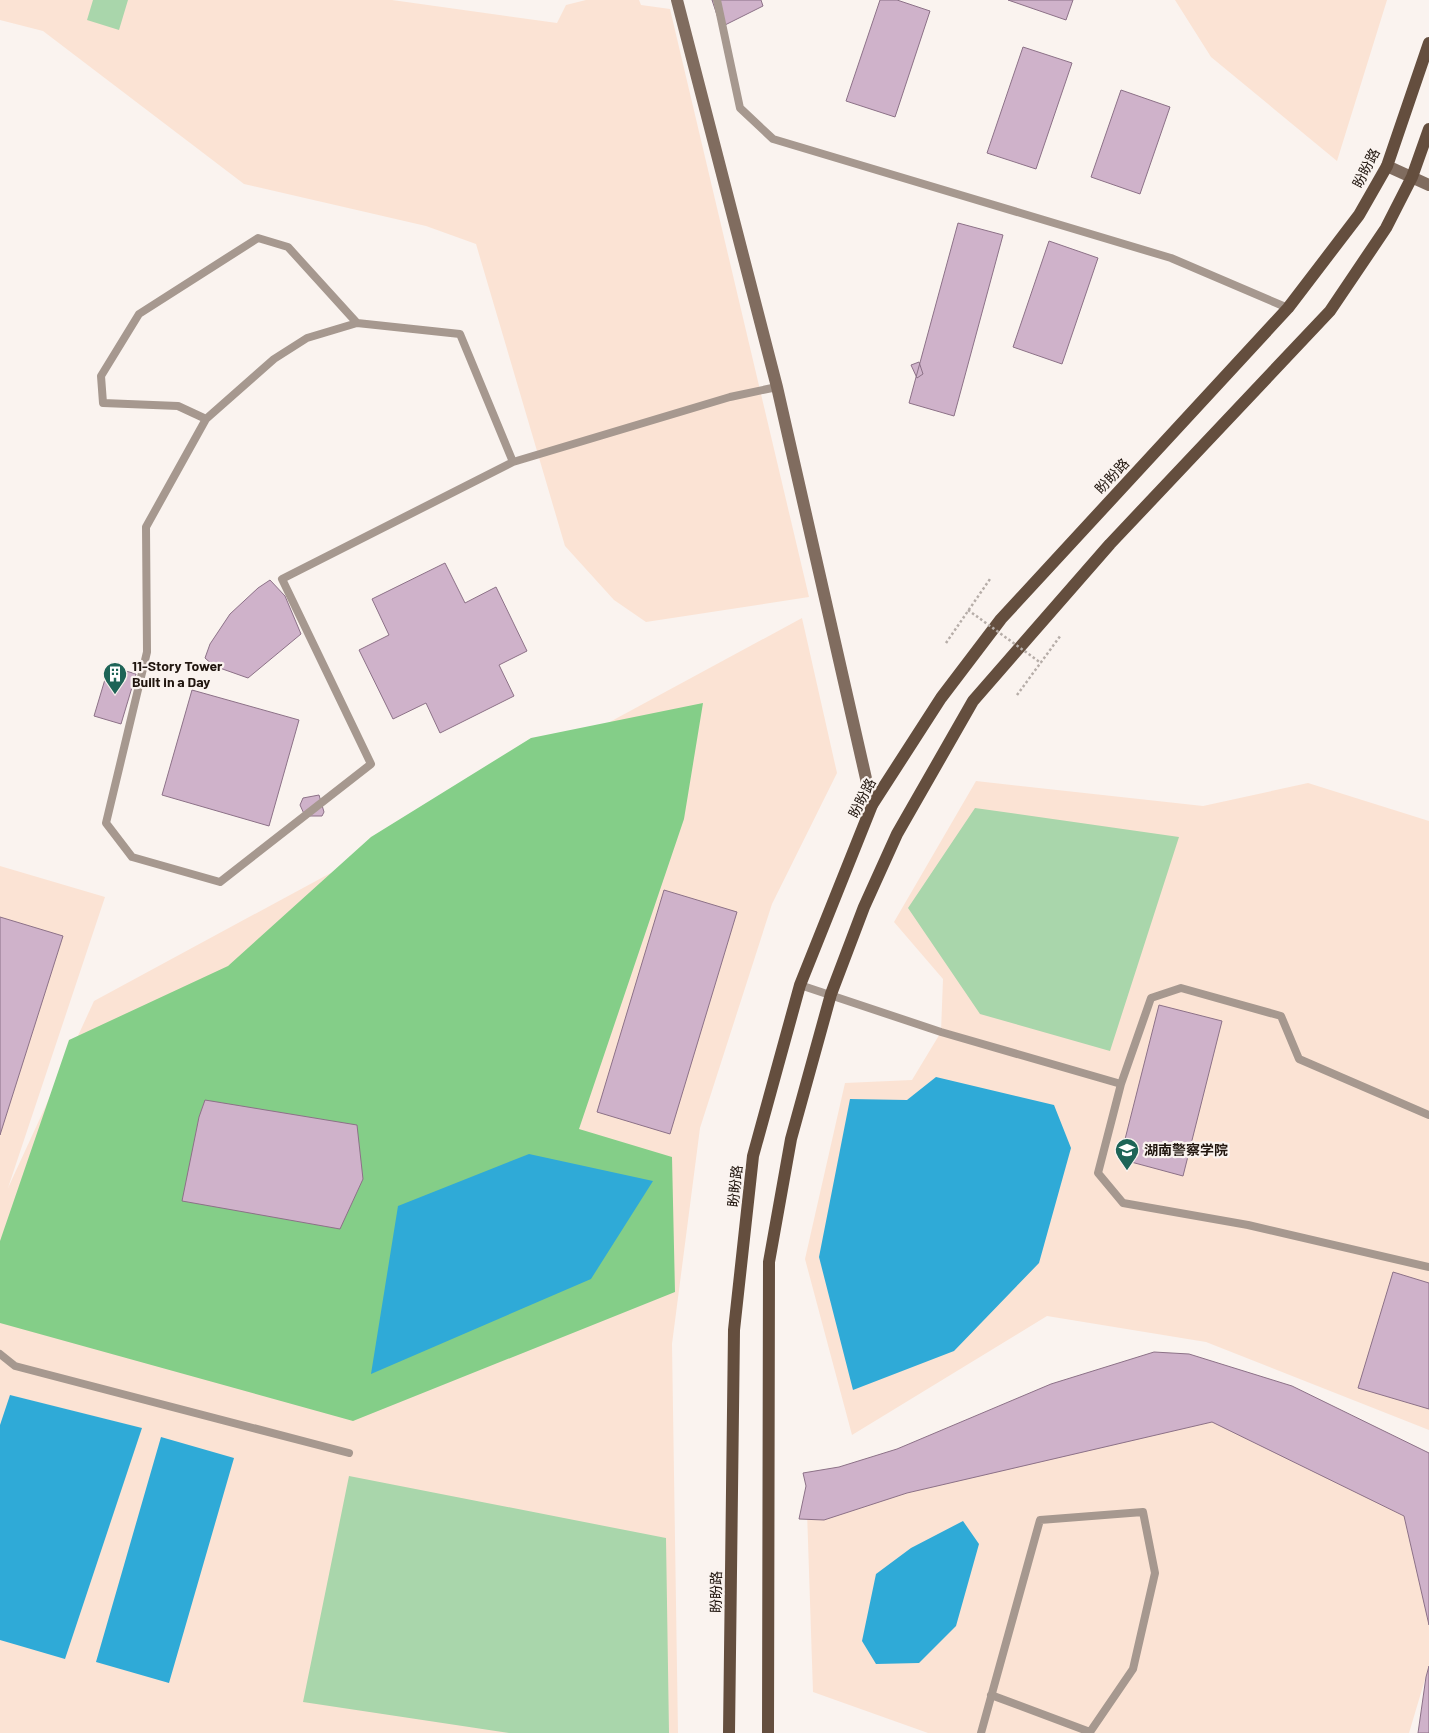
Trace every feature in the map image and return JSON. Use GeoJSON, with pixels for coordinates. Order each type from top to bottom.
{"type":"FeatureCollection","features":[{"type":"Feature","properties":{"kind":"main road"},"geometry":{"type":"LineString","coordinates":[[677,0],[777,387],[872,805]]}},
{"type":"Feature","properties":{"kind":"main road","name":"盼盼路"},"geometry":{"type":"LineString","coordinates":[[729,1733],[734,1330],[753,1156],[800,985],[872,805],[941,698],[1001,618],[1288,308],[1359,215],[1387,166],[1429,43]]}},
{"type":"Feature","properties":{"kind":"main road"},"geometry":{"type":"LineString","coordinates":[[768,1733],[769,1262],[791,1139],[831,994],[864,907],[897,834],[973,701],[1110,544],[1330,311],[1386,228],[1412,177],[1429,129]]}},
{"type":"Feature","properties":{"kind":"main road"},"geometry":{"type":"LineString","coordinates":[[1387,166],[1429,185]]}},
{"type":"Feature","properties":{"kind":"lane"},"geometry":{"type":"LineString","coordinates":[[717,0],[740,108],[773,139],[1171,258],[1288,308]]}},
{"type":"Feature","properties":{"kind":"lane"},"geometry":{"type":"LineString","coordinates":[[206,419],[178,406],[103,403],[101,376],[134,322],[139,314],[170,294],[258,238],[288,247],[356,323]]}},
{"type":"Feature","properties":{"kind":"lane"},"geometry":{"type":"LineString","coordinates":[[513,462],[460,334],[356,323],[307,338],[274,359],[206,419],[146,527],[147,652],[106,823],[132,857],[220,882],[371,764],[282,579],[513,462],[730,397],[777,387]]}},
{"type":"Feature","properties":{"kind":"lane"},"geometry":{"type":"LineString","coordinates":[[800,985],[941,1032],[1121,1084]]}},
{"type":"Feature","properties":{"kind":"lane"},"geometry":{"type":"LineString","coordinates":[[1429,1115],[1298,1059],[1281,1016],[1181,988],[1151,998],[1121,1084],[1098,1173],[1124,1203],[1248,1225],[1429,1267]]}},
{"type":"Feature","properties":{"kind":"lane"},"geometry":{"type":"LineString","coordinates":[[0,1354],[15,1366],[349,1453]]}},
{"type":"Feature","properties":{"kind":"lane"},"geometry":{"type":"LineString","coordinates":[[981,1733],[991,1695],[1040,1520],[1143,1512],[1155,1573],[1133,1669],[1090,1732],[991,1695]]}},
{"type":"Feature","properties":{"kind":"path"},"geometry":{"type":"LineString","coordinates":[[946,643],[990,579]]}},
{"type":"Feature","properties":{"kind":"path"},"geometry":{"type":"LineString","coordinates":[[968,610],[1041,663]]}},
{"type":"Feature","properties":{"kind":"path"},"geometry":{"type":"LineString","coordinates":[[1017,695],[1061,635]]}},
{"type":"Feature","properties":{"kind":"shaded area"},"geometry":{"type":"Polygon","coordinates":[[[0,0],[392,0],[557,23],[566,5],[586,0],[639,0],[641,5],[670,9],[809,597],[646,622],[614,600],[565,546],[476,244],[426,226],[244,184],[43,31],[0,20],[0,0]]]}},
{"type":"Feature","properties":{"kind":"shaded area"},"geometry":{"type":"Polygon","coordinates":[[[1175,0],[1387,0],[1337,161],[1211,57],[1175,0]]]}},
{"type":"Feature","properties":{"kind":"shaded area"},"geometry":{"type":"Polygon","coordinates":[[[802,618],[837,773],[772,904],[700,1128],[672,1344],[678,1733],[0,1733],[0,866],[105,897],[8,1188],[94,1001],[802,618]]]}},
{"type":"Feature","properties":{"kind":"shaded area","name":"湖南警察学院"},"geometry":{"type":"Polygon","coordinates":[[[976,781],[1203,806],[1308,783],[1429,821],[1429,1430],[1206,1342],[1047,1316],[852,1435],[805,1259],[845,1083],[912,1080],[941,1032],[943,979],[894,922],[976,781]]]}},
{"type":"Feature","properties":{"kind":"shaded area"},"geometry":{"type":"Polygon","coordinates":[[[1217,1413],[1410,1508],[1429,1599],[1429,1666],[1409,1733],[928,1733],[813,1692],[807,1511],[1217,1413]]]}},
{"type":"Feature","properties":{"kind":"green space"},"geometry":{"type":"Polygon","coordinates":[[[93,0],[128,0],[119,30],[87,20],[93,0]]]}},
{"type":"Feature","properties":{"kind":"green space"},"geometry":{"type":"Polygon","coordinates":[[[703,703],[684,819],[579,1129],[672,1157],[675,1292],[353,1421],[0,1323],[0,1241],[69,1040],[228,966],[371,837],[531,738],[703,703]]]}},
{"type":"Feature","properties":{"kind":"green space"},"geometry":{"type":"Polygon","coordinates":[[[975,808],[1179,837],[1110,1051],[980,1014],[908,908],[975,808]]]}},
{"type":"Feature","properties":{"kind":"green space"},"geometry":{"type":"Polygon","coordinates":[[[349,1476],[666,1538],[669,1733],[509,1733],[303,1702],[349,1476]]]}},
{"type":"Feature","properties":{"kind":"water"},"geometry":{"type":"Polygon","coordinates":[[[936,1077],[1054,1105],[1071,1148],[1039,1263],[954,1351],[853,1390],[819,1257],[850,1099],[907,1100],[936,1077]]]}},
{"type":"Feature","properties":{"kind":"water"},"geometry":{"type":"Polygon","coordinates":[[[529,1154],[653,1181],[591,1279],[371,1374],[398,1206],[529,1154]]]}},
{"type":"Feature","properties":{"kind":"water"},"geometry":{"type":"Polygon","coordinates":[[[10,1395],[142,1428],[65,1659],[0,1640],[0,1425],[10,1395]]]}},
{"type":"Feature","properties":{"kind":"water"},"geometry":{"type":"Polygon","coordinates":[[[161,1437],[234,1458],[169,1683],[96,1662],[161,1437]]]}},
{"type":"Feature","properties":{"kind":"water"},"geometry":{"type":"Polygon","coordinates":[[[963,1521],[979,1544],[956,1626],[919,1663],[876,1664],[862,1641],[876,1574],[911,1548],[963,1521]]]}},
{"type":"Feature","properties":{"kind":"building"},"geometry":{"type":"Polygon","coordinates":[[[712,0],[761,0],[763,6],[721,27],[712,0]]]}},
{"type":"Feature","properties":{"kind":"building"},"geometry":{"type":"Polygon","coordinates":[[[880,0],[897,0],[930,11],[895,117],[846,101],[880,0]]]}},
{"type":"Feature","properties":{"kind":"building"},"geometry":{"type":"Polygon","coordinates":[[[1008,0],[1073,0],[1066,20],[1008,0]]]}},
{"type":"Feature","properties":{"kind":"building"},"geometry":{"type":"Polygon","coordinates":[[[1023,47],[1072,63],[1036,169],[987,153],[1023,47]]]}},
{"type":"Feature","properties":{"kind":"building"},"geometry":{"type":"Polygon","coordinates":[[[1121,90],[1170,107],[1140,194],[1091,177],[1121,90]]]}},
{"type":"Feature","properties":{"kind":"building"},"geometry":{"type":"Polygon","coordinates":[[[958,223],[1003,235],[954,416],[909,403],[958,223]]]}},
{"type":"Feature","properties":{"kind":"building"},"geometry":{"type":"Polygon","coordinates":[[[1049,241],[1098,258],[1062,364],[1013,347],[1049,241]]]}},
{"type":"Feature","properties":{"kind":"building"},"geometry":{"type":"Polygon","coordinates":[[[919,362],[923,374],[917,378],[911,365],[919,362]]]}},
{"type":"Feature","properties":{"kind":"building"},"geometry":{"type":"Polygon","coordinates":[[[445,563],[465,603],[496,587],[527,651],[499,665],[514,696],[440,733],[426,703],[393,719],[359,650],[389,635],[372,599],[445,563]]]}},
{"type":"Feature","properties":{"kind":"building"},"geometry":{"type":"Polygon","coordinates":[[[270,580],[285,596],[301,634],[248,678],[214,666],[205,658],[210,644],[230,614],[258,588],[270,580]]]}},
{"type":"Feature","properties":{"kind":"building","name":"11-Story Tower Built in a Day"},"geometry":{"type":"Polygon","coordinates":[[[109,666],[136,674],[121,724],[94,716],[109,666]]]}},
{"type":"Feature","properties":{"kind":"building"},"geometry":{"type":"Polygon","coordinates":[[[192,690],[299,720],[269,826],[162,795],[192,690]]]}},
{"type":"Feature","properties":{"kind":"building"},"geometry":{"type":"Polygon","coordinates":[[[319,795],[324,812],[322,816],[305,816],[300,805],[303,798],[319,795]]]}},
{"type":"Feature","properties":{"kind":"building"},"geometry":{"type":"Polygon","coordinates":[[[664,890],[737,912],[670,1134],[597,1112],[664,890]]]}},
{"type":"Feature","properties":{"kind":"building"},"geometry":{"type":"Polygon","coordinates":[[[0,917],[63,936],[0,1135],[0,917]]]}},
{"type":"Feature","properties":{"kind":"building"},"geometry":{"type":"Polygon","coordinates":[[[1159,1005],[1222,1021],[1183,1176],[1120,1159],[1159,1005]]]}},
{"type":"Feature","properties":{"kind":"building"},"geometry":{"type":"Polygon","coordinates":[[[205,1100],[357,1125],[363,1179],[340,1229],[182,1201],[199,1117],[205,1100]]]}},
{"type":"Feature","properties":{"kind":"building"},"geometry":{"type":"Polygon","coordinates":[[[1393,1272],[1429,1283],[1429,1409],[1358,1388],[1393,1272]]]}},
{"type":"Feature","properties":{"kind":"building"},"geometry":{"type":"Polygon","coordinates":[[[1154,1352],[1189,1354],[1292,1386],[1429,1453],[1429,1625],[1404,1516],[1212,1422],[907,1493],[824,1520],[799,1519],[806,1486],[803,1473],[839,1467],[897,1449],[1051,1384],[1154,1352]]]}},
{"type":"Feature","properties":{"kind":"building"},"geometry":{"type":"Polygon","coordinates":[[[1429,1666],[1429,1733],[1418,1733],[1426,1677],[1429,1666]]]}},
{"type":"Feature","properties":{"kind":"place","name":"11-Story Tower Built in a Day"},"geometry":{"type":"Point","coordinates":[115,695]}},
{"type":"Feature","properties":{"kind":"place","name":"湖南警察学院"},"geometry":{"type":"Point","coordinates":[1127,1171]}}]}
